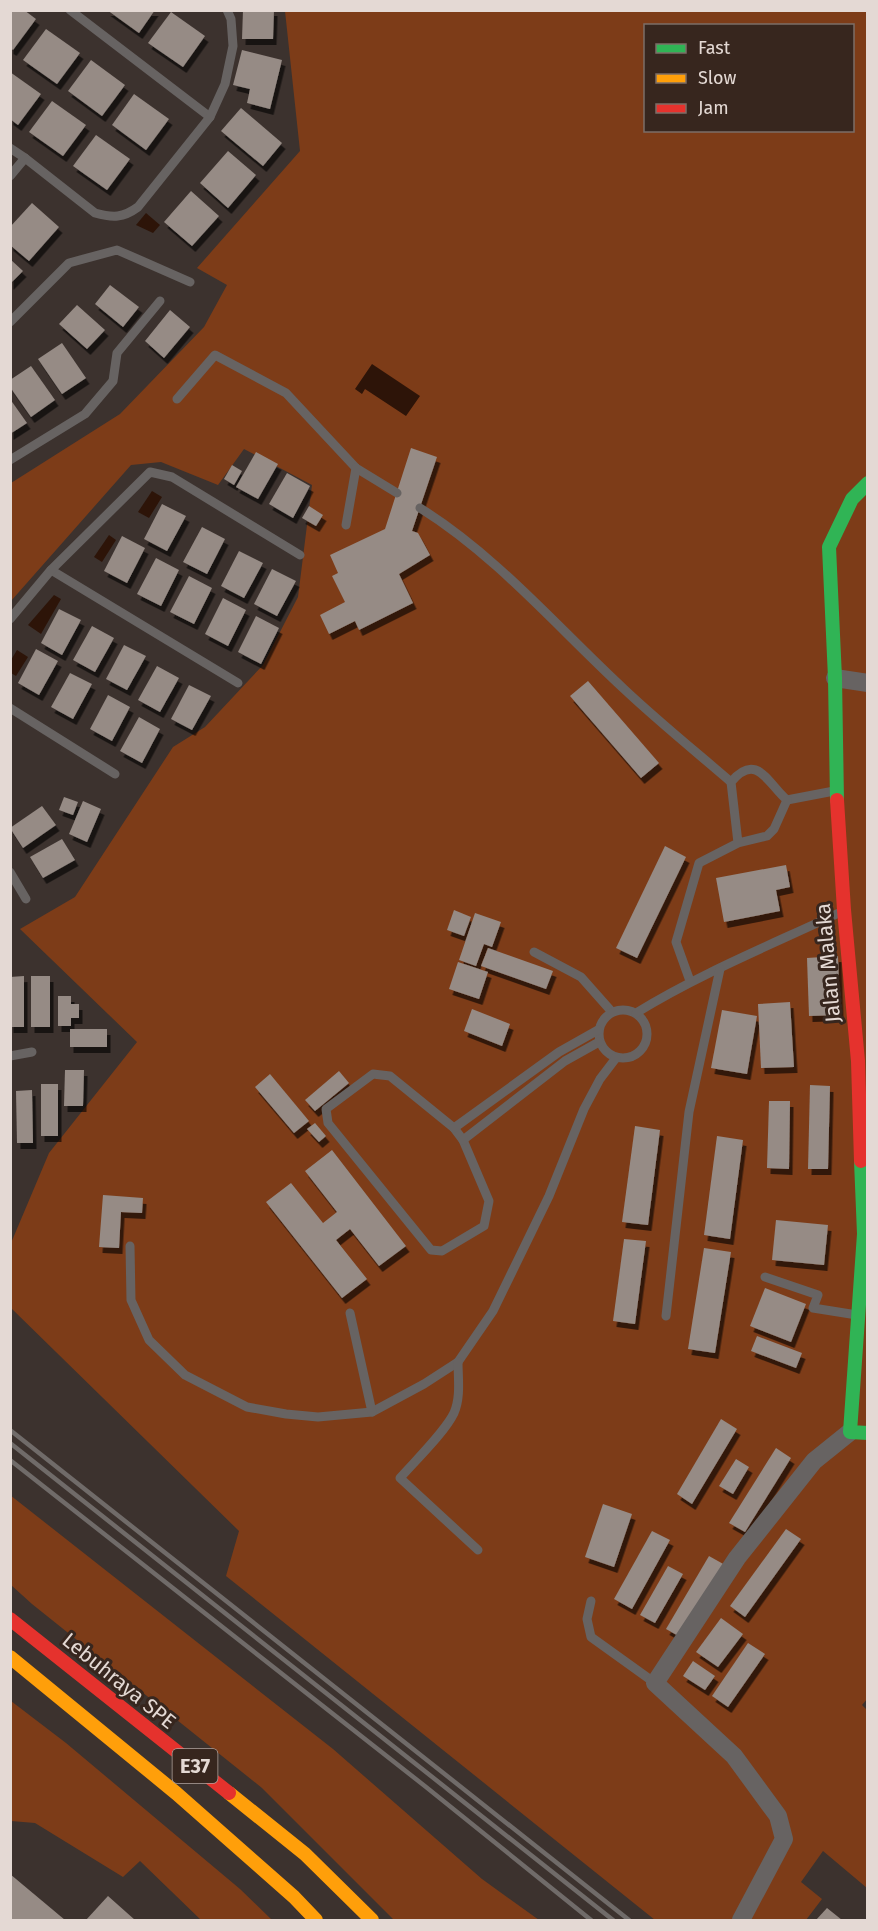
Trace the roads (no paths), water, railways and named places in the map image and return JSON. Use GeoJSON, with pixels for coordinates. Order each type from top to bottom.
{"type":"FeatureCollection","features":[{"type":"Feature","properties":{"kind":"main road","name":"Jalan Malaka"},"geometry":{"type":"LineString","coordinates":[[859,1432],[858,1315],[864,1234],[858,1061],[836,791],[835,678],[829,547],[852,499],[867,483]]}},
{"type":"Feature","properties":{"kind":"main road","name":"Lebuhraya SPE"},"geometry":{"type":"LineString","coordinates":[[10,1619],[196,1770],[315,1872],[359,1920]]}},
{"type":"Feature","properties":{"kind":"main road","name":"E37"},"geometry":{"type":"LineString","coordinates":[[10,1619],[305,1854],[372,1920]]}},
{"type":"Feature","properties":{"kind":"main road"},"geometry":{"type":"LineString","coordinates":[[10,1657],[176,1793],[294,1897],[316,1920]]}},
{"type":"Feature","properties":{"kind":"street"},"geometry":{"type":"LineString","coordinates":[[835,678],[867,683]]}},
{"type":"Feature","properties":{"kind":"street"},"geometry":{"type":"LineString","coordinates":[[741,1920],[784,1839],[778,1816],[734,1756],[655,1683],[737,1558],[814,1461],[859,1432]]}},
{"type":"Feature","properties":{"kind":"lane"},"geometry":{"type":"LineString","coordinates":[[70,10],[210,117]]}},
{"type":"Feature","properties":{"kind":"lane"},"geometry":{"type":"LineString","coordinates":[[10,148],[95,213],[107,217],[127,215],[138,207],[210,117],[225,84],[233,46],[231,19],[227,10]]}},
{"type":"Feature","properties":{"kind":"lane"},"geometry":{"type":"LineString","coordinates":[[10,176],[24,158]]}},
{"type":"Feature","properties":{"kind":"lane"},"geometry":{"type":"LineString","coordinates":[[10,322],[69,263],[117,250],[190,282]]}},
{"type":"Feature","properties":{"kind":"lane"},"geometry":{"type":"LineString","coordinates":[[10,460],[85,414],[113,381],[117,353],[160,301]]}},
{"type":"Feature","properties":{"kind":"lane"},"geometry":{"type":"LineString","coordinates":[[177,399],[215,355],[286,393],[356,468],[397,493]]}},
{"type":"Feature","properties":{"kind":"lane"},"geometry":{"type":"LineString","coordinates":[[346,525],[356,468]]}},
{"type":"Feature","properties":{"kind":"lane"},"geometry":{"type":"LineString","coordinates":[[10,619],[51,570],[150,472],[172,477],[300,555]]}},
{"type":"Feature","properties":{"kind":"lane"},"geometry":{"type":"LineString","coordinates":[[420,508],[448,525],[473,547],[539,606],[624,689],[731,782],[738,843]]}},
{"type":"Feature","properties":{"kind":"lane"},"geometry":{"type":"LineString","coordinates":[[51,570],[238,683]]}},
{"type":"Feature","properties":{"kind":"lane"},"geometry":{"type":"LineString","coordinates":[[10,708],[114,774]]}},
{"type":"Feature","properties":{"kind":"lane"},"geometry":{"type":"LineString","coordinates":[[731,782],[739,772],[752,769],[766,775],[787,800]]}},
{"type":"Feature","properties":{"kind":"lane"},"geometry":{"type":"LineString","coordinates":[[787,800],[836,791]]}},
{"type":"Feature","properties":{"kind":"lane"},"geometry":{"type":"LineString","coordinates":[[690,981],[676,942],[699,863],[738,843],[767,836],[774,829],[787,800]]}},
{"type":"Feature","properties":{"kind":"lane"},"geometry":{"type":"LineString","coordinates":[[10,872],[27,899]]}},
{"type":"Feature","properties":{"kind":"lane"},"geometry":{"type":"LineString","coordinates":[[636,1013],[690,981],[844,910]]}},
{"type":"Feature","properties":{"kind":"lane"},"geometry":{"type":"LineString","coordinates":[[534,952],[580,977],[612,1012]]}},
{"type":"Feature","properties":{"kind":"lane"},"geometry":{"type":"LineString","coordinates":[[666,1316],[689,1112],[720,969]]}},
{"type":"Feature","properties":{"kind":"lane"},"geometry":{"type":"LineString","coordinates":[[624,1010],[636,1013],[644,1021],[648,1033],[646,1044],[639,1054],[628,1059],[616,1058],[606,1052],[599,1042],[598,1030],[603,1019],[612,1012],[624,1010]]}},
{"type":"Feature","properties":{"kind":"lane"},"geometry":{"type":"LineString","coordinates":[[454,1128],[559,1052],[598,1030]]}},
{"type":"Feature","properties":{"kind":"lane"},"geometry":{"type":"LineString","coordinates":[[463,1140],[565,1061],[599,1042]]}},
{"type":"Feature","properties":{"kind":"lane"},"geometry":{"type":"LineString","coordinates":[[10,1056],[32,1052]]}},
{"type":"Feature","properties":{"kind":"lane"},"geometry":{"type":"LineString","coordinates":[[130,1246],[131,1300],[149,1340],[185,1375],[247,1407],[318,1417],[372,1412],[424,1384],[458,1362],[493,1311],[549,1196],[584,1109],[600,1079],[616,1058]]}},
{"type":"Feature","properties":{"kind":"lane"},"geometry":{"type":"LineString","coordinates":[[373,1074],[390,1076],[454,1128],[463,1140],[489,1201],[484,1226],[442,1251],[431,1250],[328,1123],[326,1109],[373,1074]]}},
{"type":"Feature","properties":{"kind":"lane"},"geometry":{"type":"LineString","coordinates":[[765,1276],[818,1295],[813,1308],[858,1315]]}},
{"type":"Feature","properties":{"kind":"lane"},"geometry":{"type":"LineString","coordinates":[[350,1313],[372,1412]]}},
{"type":"Feature","properties":{"kind":"lane"},"geometry":{"type":"LineString","coordinates":[[458,1362],[458,1393],[454,1413],[400,1478],[478,1550]]}},
{"type":"Feature","properties":{"kind":"lane"},"geometry":{"type":"LineString","coordinates":[[591,1601],[588,1619],[591,1637],[655,1683]]}},
{"type":"Feature","properties":{"kind":"railway"},"geometry":{"type":"LineString","coordinates":[[10,1430],[629,1920]]}},
{"type":"Feature","properties":{"kind":"railway"},"geometry":{"type":"LineString","coordinates":[[10,1443],[613,1920]]}},
{"type":"Feature","properties":{"kind":"railway"},"geometry":{"type":"LineString","coordinates":[[10,1460],[426,1787],[591,1920]]}}]}
